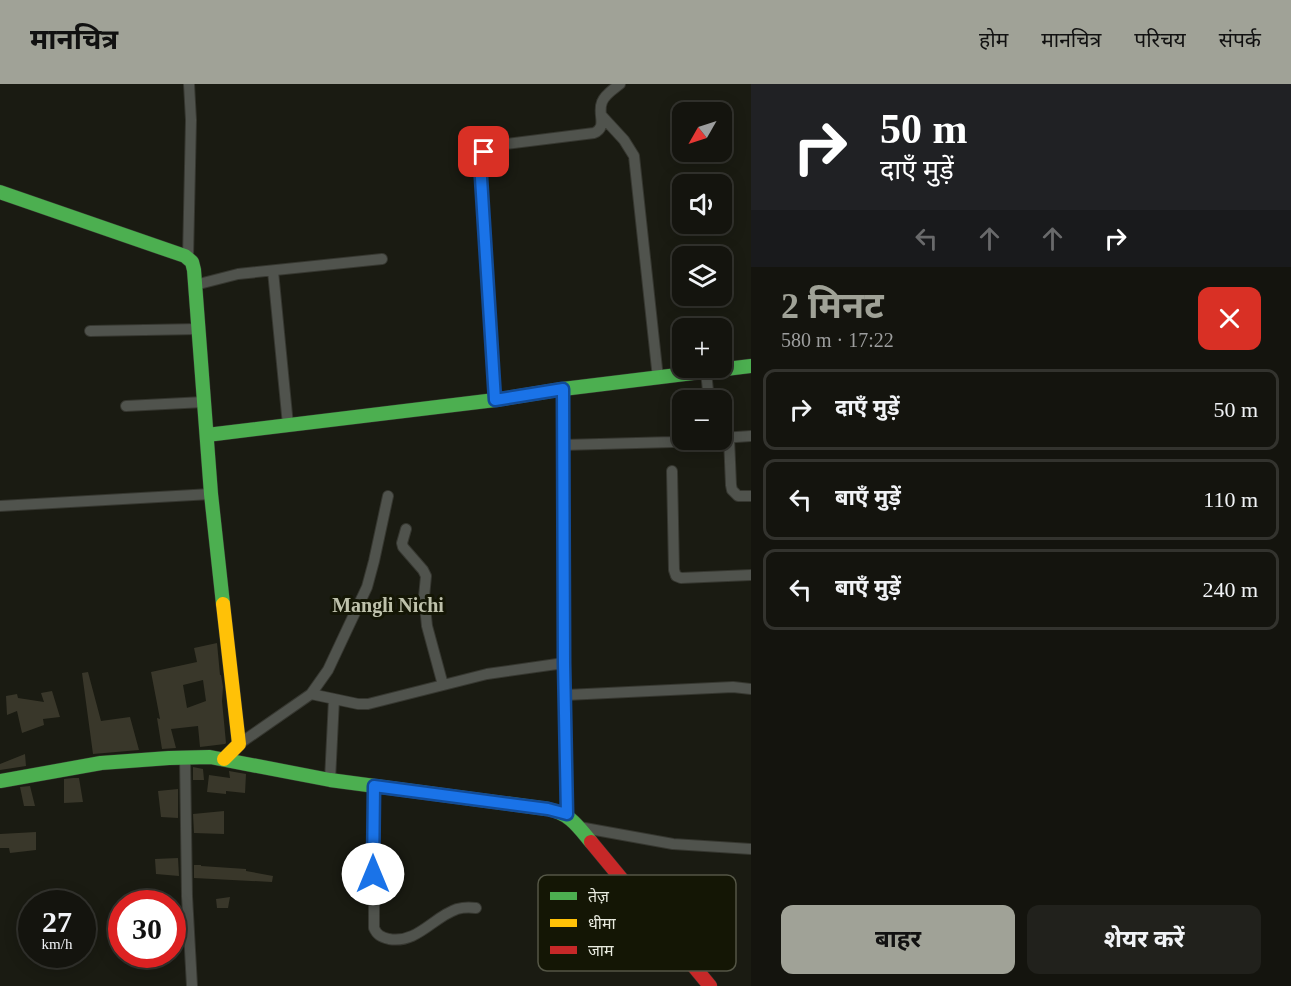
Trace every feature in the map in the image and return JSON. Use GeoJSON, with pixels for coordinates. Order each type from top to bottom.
{"type":"FeatureCollection","features":[{"type":"Feature","properties":{"kind":"street"},"geometry":{"type":"LineString","coordinates":[[188,258],[191,120],[189,84]]}},
{"type":"Feature","properties":{"kind":"street"},"geometry":{"type":"LineString","coordinates":[[495,400],[481,157],[490,147],[498,145],[594,134],[602,128],[601,107],[605,97],[620,84]]}},
{"type":"Feature","properties":{"kind":"street"},"geometry":{"type":"LineString","coordinates":[[601,115],[624,140],[634,156],[658,378]]}},
{"type":"Feature","properties":{"kind":"street"},"geometry":{"type":"LineString","coordinates":[[0,192],[188,258],[192,262],[211,494],[239,744]]}},
{"type":"Feature","properties":{"kind":"street"},"geometry":{"type":"LineString","coordinates":[[195,285],[229,276],[382,259]]}},
{"type":"Feature","properties":{"kind":"street"},"geometry":{"type":"LineString","coordinates":[[273,271],[288,425]]}},
{"type":"Feature","properties":{"kind":"street"},"geometry":{"type":"LineString","coordinates":[[90,331],[199,328]]}},
{"type":"Feature","properties":{"kind":"street"},"geometry":{"type":"LineString","coordinates":[[732,369],[751,366]]}},
{"type":"Feature","properties":{"kind":"street"},"geometry":{"type":"LineString","coordinates":[[207,435],[672,376]]}},
{"type":"Feature","properties":{"kind":"street"},"geometry":{"type":"LineString","coordinates":[[563,389],[567,814]]}},
{"type":"Feature","properties":{"kind":"street"},"geometry":{"type":"LineString","coordinates":[[126,406],[204,402]]}},
{"type":"Feature","properties":{"kind":"street"},"geometry":{"type":"LineString","coordinates":[[732,437],[751,436]]}},
{"type":"Feature","properties":{"kind":"street"},"geometry":{"type":"LineString","coordinates":[[563,445],[672,442]]}},
{"type":"Feature","properties":{"kind":"street"},"geometry":{"type":"LineString","coordinates":[[727,450],[732,490],[738,496],[751,496]]}},
{"type":"Feature","properties":{"kind":"street"},"geometry":{"type":"LineString","coordinates":[[672,471],[676,576],[681,578],[751,575]]}},
{"type":"Feature","properties":{"kind":"street"},"geometry":{"type":"LineString","coordinates":[[0,506],[211,494]]}},
{"type":"Feature","properties":{"kind":"street"},"geometry":{"type":"LineString","coordinates":[[224,759],[239,744],[311,694],[328,670],[367,587],[388,496]]}},
{"type":"Feature","properties":{"kind":"street"},"geometry":{"type":"LineString","coordinates":[[406,530],[403,547],[426,576],[424,597],[427,626],[442,685]]}},
{"type":"Feature","properties":{"kind":"street"},"geometry":{"type":"LineString","coordinates":[[311,694],[368,704],[500,671],[564,663]]}},
{"type":"Feature","properties":{"kind":"street"},"geometry":{"type":"LineString","coordinates":[[566,694],[733,687],[751,689]]}},
{"type":"Feature","properties":{"kind":"street"},"geometry":{"type":"LineString","coordinates":[[330,780],[334,699]]}},
{"type":"Feature","properties":{"kind":"street"},"geometry":{"type":"LineString","coordinates":[[185,757],[187,896],[192,986]]}},
{"type":"Feature","properties":{"kind":"street"},"geometry":{"type":"LineString","coordinates":[[0,781],[102,763],[185,757],[224,759],[330,780],[548,809],[567,814],[619,875]]}},
{"type":"Feature","properties":{"kind":"street"},"geometry":{"type":"LineString","coordinates":[[374,786],[373,897],[376,932],[382,937],[403,940],[454,910],[466,907],[476,908]]}},
{"type":"Feature","properties":{"kind":"street"},"geometry":{"type":"LineString","coordinates":[[579,827],[673,844],[751,849]]}},
{"type":"Feature","properties":{"kind":"street"},"geometry":{"type":"LineString","coordinates":[[698,971],[710,986]]}},
{"type":"Feature","properties":{"kind":"building"},"geometry":{"type":"Polygon","coordinates":[[[217,643],[223,687],[226,743],[200,747],[198,726],[171,729],[176,748],[162,749],[157,718],[160,719],[151,672],[197,662],[194,648],[217,643]],[[203,680],[183,685],[187,708],[206,701],[203,680]]]}},
{"type":"Feature","properties":{"kind":"building"},"geometry":{"type":"Polygon","coordinates":[[[88,672],[101,721],[130,717],[139,750],[93,754],[82,673],[88,672]]]}},
{"type":"Feature","properties":{"kind":"building"},"geometry":{"type":"Polygon","coordinates":[[[52,691],[60,717],[43,719],[44,725],[22,733],[17,711],[7,715],[6,696],[17,694],[18,698],[44,702],[41,693],[52,691]]]}},
{"type":"Feature","properties":{"kind":"building"},"geometry":{"type":"Polygon","coordinates":[[[25,754],[26,766],[0,770],[0,764],[25,754]]]}},
{"type":"Feature","properties":{"kind":"building"},"geometry":{"type":"Polygon","coordinates":[[[193,767],[203,769],[204,780],[193,780],[193,767]]]}},
{"type":"Feature","properties":{"kind":"building"},"geometry":{"type":"Polygon","coordinates":[[[229,771],[246,774],[245,793],[207,792],[209,775],[230,778],[229,771]]]}},
{"type":"Feature","properties":{"kind":"building"},"geometry":{"type":"Polygon","coordinates":[[[79,778],[83,802],[64,803],[64,779],[79,778]]]}},
{"type":"Feature","properties":{"kind":"building"},"geometry":{"type":"Polygon","coordinates":[[[30,786],[35,806],[24,806],[20,787],[30,786]]]}},
{"type":"Feature","properties":{"kind":"building"},"geometry":{"type":"Polygon","coordinates":[[[178,789],[178,818],[161,817],[158,791],[178,789]]]}},
{"type":"Feature","properties":{"kind":"building"},"geometry":{"type":"Polygon","coordinates":[[[224,811],[224,834],[194,833],[193,814],[224,811]]]}},
{"type":"Feature","properties":{"kind":"building"},"geometry":{"type":"Polygon","coordinates":[[[36,832],[36,850],[10,853],[9,848],[0,848],[0,834],[36,832]]]}},
{"type":"Feature","properties":{"kind":"building"},"geometry":{"type":"Polygon","coordinates":[[[178,858],[179,876],[156,874],[155,859],[178,858]]]}},
{"type":"Feature","properties":{"kind":"building"},"geometry":{"type":"Polygon","coordinates":[[[194,865],[246,869],[246,871],[273,876],[272,882],[194,878],[194,865]]]}},
{"type":"Feature","properties":{"kind":"building"},"geometry":{"type":"Polygon","coordinates":[[[230,897],[228,908],[217,908],[216,899],[230,897]]]}},
{"type":"Feature","properties":{"kind":"traffic: fast"},"geometry":{"type":"LineString","coordinates":[[0,192],[185,256],[192,262],[211,494],[223,604]]}},
{"type":"Feature","properties":{"kind":"traffic: fast"},"geometry":{"type":"LineString","coordinates":[[207,435],[751,366]]}},
{"type":"Feature","properties":{"kind":"traffic: fast"},"geometry":{"type":"LineString","coordinates":[[0,781],[101,763],[210,757],[330,780],[548,809],[568,817],[591,842]]}},
{"type":"Feature","properties":{"kind":"traffic: slow"},"geometry":{"type":"LineString","coordinates":[[223,604],[239,744],[224,759]]}},
{"type":"Feature","properties":{"kind":"traffic: jam"},"geometry":{"type":"LineString","coordinates":[[591,842],[618,875]]}},
{"type":"Feature","properties":{"kind":"traffic: jam"},"geometry":{"type":"LineString","coordinates":[[698,971],[710,986]]}},
{"type":"Feature","properties":{"kind":"district","name":"Mangli Nichi"},"geometry":{"type":"Point","coordinates":[388,605]}},
{"type":"Feature","properties":{"kind":"route"},"geometry":{"type":"LineString","coordinates":[[373,874],[374,786],[548,809],[567,814],[563,389],[495,400],[480,162],[484,152]]}}]}
